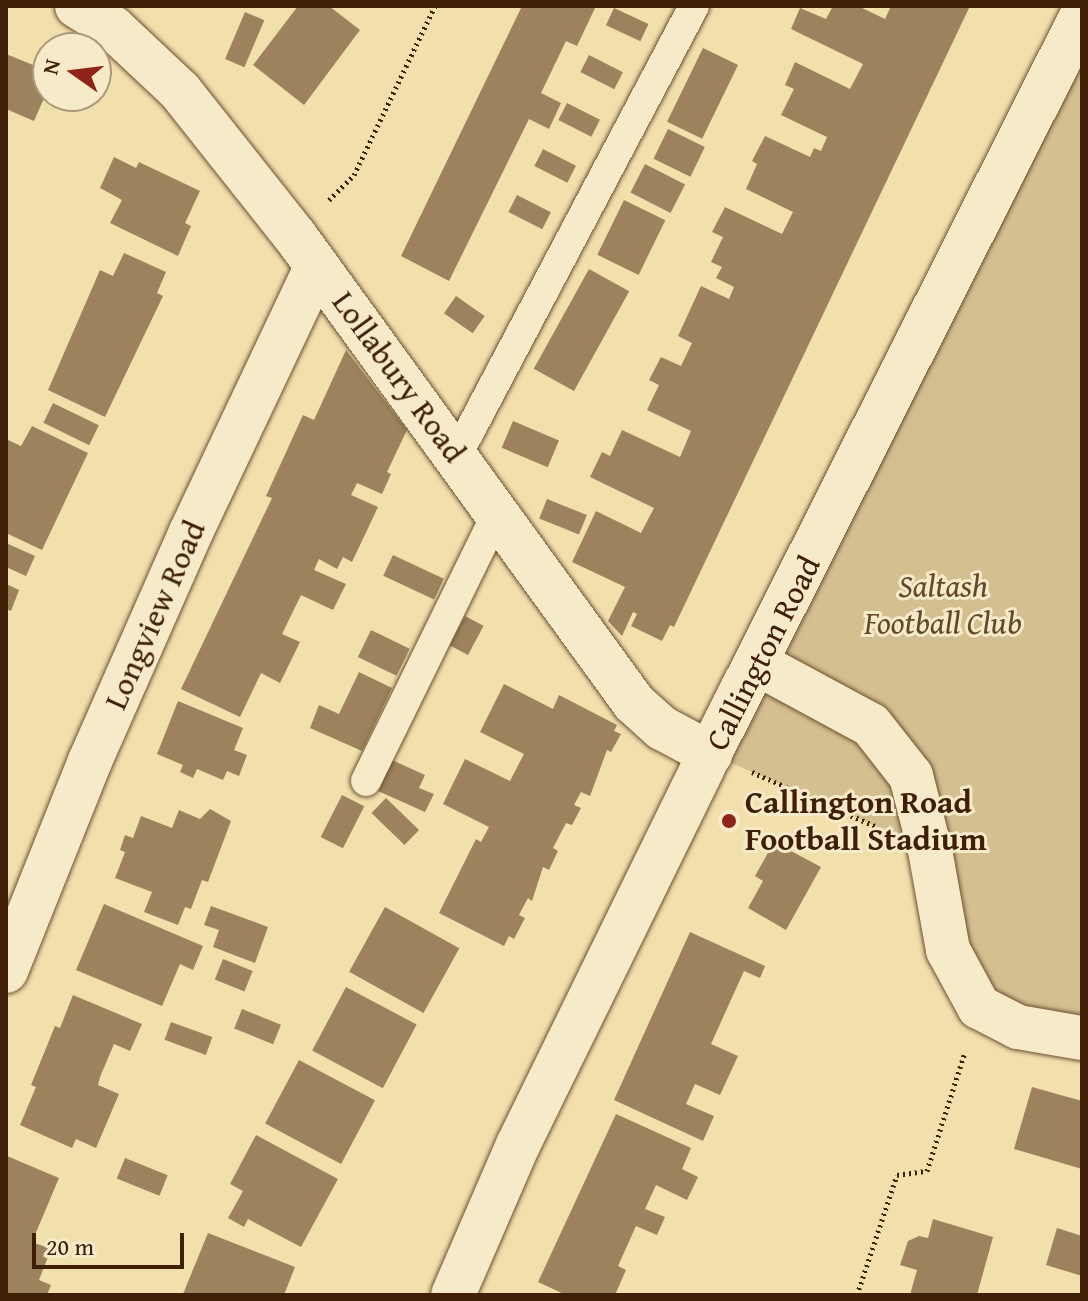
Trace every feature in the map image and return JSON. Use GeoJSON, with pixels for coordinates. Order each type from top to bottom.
{"type":"FeatureCollection","features":[{"type":"Feature","properties":{"kind":"street","name":"Lollabury Road"},"geometry":{"type":"LineString","coordinates":[[77,6],[113,28],[180,91],[306,251],[634,703],[662,728],[711,754]]}},
{"type":"Feature","properties":{"kind":"street","name":"Callington Road"},"geometry":{"type":"LineString","coordinates":[[453,1295],[518,1145],[1082,15]]}},
{"type":"Feature","properties":{"kind":"street","name":"Longview Road"},"geometry":{"type":"LineString","coordinates":[[6,971],[306,251]]}},
{"type":"Feature","properties":{"kind":"street"},"geometry":{"type":"LineString","coordinates":[[758,664],[871,725],[911,776],[930,850],[948,950],[979,1007],[1018,1027],[1082,1038]]}},
{"type":"Feature","properties":{"kind":"lane"},"geometry":{"type":"LineString","coordinates":[[457,455],[694,6]]}},
{"type":"Feature","properties":{"kind":"lane"},"geometry":{"type":"LineString","coordinates":[[366,781],[496,516]]}},
{"type":"Feature","properties":{"kind":"path"},"geometry":{"type":"LineString","coordinates":[[306,251],[354,175],[435,6]]}},
{"type":"Feature","properties":{"kind":"path"},"geometry":{"type":"LineString","coordinates":[[711,754],[930,850]]}},
{"type":"Feature","properties":{"kind":"path"},"geometry":{"type":"LineString","coordinates":[[857,1295],[897,1175],[927,1171],[979,1007]]}},
{"type":"Feature","properties":{"kind":"green space","name":"Saltash Football Club"},"geometry":{"type":"Polygon","coordinates":[[[1082,15],[1082,1036],[979,1007],[930,850],[711,754],[1082,15]]]}},
{"type":"Feature","properties":{"kind":"building"},"geometry":{"type":"Polygon","coordinates":[[[298,6],[329,6],[360,30],[304,105],[253,65],[298,6]]]}},
{"type":"Feature","properties":{"kind":"building"},"geometry":{"type":"Polygon","coordinates":[[[522,6],[596,6],[577,46],[566,41],[541,93],[561,103],[549,129],[529,119],[449,281],[401,256],[522,6]]]}},
{"type":"Feature","properties":{"kind":"building"},"geometry":{"type":"Polygon","coordinates":[[[833,6],[858,6],[885,19],[891,6],[970,6],[674,627],[670,625],[662,641],[631,626],[637,614],[633,612],[622,636],[608,621],[625,587],[572,562],[596,511],[641,533],[654,508],[590,477],[602,452],[610,456],[622,430],[680,457],[691,431],[647,410],[659,385],[649,380],[661,357],[681,366],[692,343],[678,336],[701,286],[729,299],[734,287],[716,278],[722,267],[711,262],[723,237],[712,232],[725,207],[782,234],[793,212],[746,189],[757,164],[752,161],[765,136],[810,157],[814,148],[821,151],[827,137],[781,115],[794,89],[785,85],[795,62],[850,89],[863,64],[791,29],[800,8],[826,19],[833,6]]]}},
{"type":"Feature","properties":{"kind":"building"},"geometry":{"type":"Polygon","coordinates":[[[614,8],[648,24],[640,41],[606,25],[614,8]]]}},
{"type":"Feature","properties":{"kind":"building"},"geometry":{"type":"Polygon","coordinates":[[[245,12],[264,20],[244,67],[225,59],[245,12]]]}},
{"type":"Feature","properties":{"kind":"building"},"geometry":{"type":"Polygon","coordinates":[[[703,48],[738,65],[702,139],[667,122],[703,48]]]}},
{"type":"Feature","properties":{"kind":"building"},"geometry":{"type":"Polygon","coordinates":[[[6,54],[32,65],[32,112],[38,112],[34,121],[6,109],[6,54]]]}},
{"type":"Feature","properties":{"kind":"building"},"geometry":{"type":"Polygon","coordinates":[[[589,55],[623,72],[614,89],[580,72],[589,55]]]}},
{"type":"Feature","properties":{"kind":"building"},"geometry":{"type":"Polygon","coordinates":[[[567,103],[600,120],[591,137],[558,120],[567,103]]]}},
{"type":"Feature","properties":{"kind":"building"},"geometry":{"type":"Polygon","coordinates":[[[668,129],[705,147],[690,177],[654,159],[668,129]]]}},
{"type":"Feature","properties":{"kind":"building"},"geometry":{"type":"Polygon","coordinates":[[[543,149],[576,166],[567,183],[534,166],[543,149]]]}},
{"type":"Feature","properties":{"kind":"building"},"geometry":{"type":"Polygon","coordinates":[[[114,157],[136,168],[139,162],[200,191],[185,223],[191,226],[178,256],[110,223],[122,200],[100,188],[114,157]]]}},
{"type":"Feature","properties":{"kind":"building"},"geometry":{"type":"Polygon","coordinates":[[[645,164],[685,184],[671,213],[630,193],[645,164]]]}},
{"type":"Feature","properties":{"kind":"building"},"geometry":{"type":"Polygon","coordinates":[[[517,195],[551,212],[542,229],[508,212],[517,195]]]}},
{"type":"Feature","properties":{"kind":"building"},"geometry":{"type":"Polygon","coordinates":[[[624,200],[665,220],[639,275],[597,255],[624,200]]]}},
{"type":"Feature","properties":{"kind":"building"},"geometry":{"type":"Polygon","coordinates":[[[124,253],[166,272],[157,293],[163,296],[105,417],[48,390],[100,270],[113,276],[124,253]]]}},
{"type":"Feature","properties":{"kind":"building"},"geometry":{"type":"Polygon","coordinates":[[[589,269],[629,291],[574,391],[534,369],[589,269]]]}},
{"type":"Feature","properties":{"kind":"building"},"geometry":{"type":"Polygon","coordinates":[[[456,296],[485,316],[473,333],[444,313],[456,296]]]}},
{"type":"Feature","properties":{"kind":"building"},"geometry":{"type":"Polygon","coordinates":[[[346,350],[407,430],[387,472],[391,474],[382,494],[357,483],[351,495],[378,507],[352,562],[343,557],[337,569],[319,559],[314,570],[346,584],[333,610],[301,595],[282,634],[300,642],[280,683],[261,673],[240,717],[181,689],[272,498],[266,496],[303,415],[314,420],[346,350]]]}},
{"type":"Feature","properties":{"kind":"building"},"geometry":{"type":"Polygon","coordinates":[[[53,403],[99,425],[89,445],[43,423],[53,403]]]}},
{"type":"Feature","properties":{"kind":"building"},"geometry":{"type":"Polygon","coordinates":[[[513,421],[559,441],[548,467],[502,448],[513,421]]]}},
{"type":"Feature","properties":{"kind":"building"},"geometry":{"type":"Polygon","coordinates":[[[32,426],[88,453],[42,550],[6,533],[6,439],[21,446],[32,426]]]}},
{"type":"Feature","properties":{"kind":"building"},"geometry":{"type":"Polygon","coordinates":[[[547,499],[587,515],[579,535],[539,518],[547,499]]]}},
{"type":"Feature","properties":{"kind":"building"},"geometry":{"type":"Polygon","coordinates":[[[6,543],[35,556],[26,576],[6,567],[6,543]]]}},
{"type":"Feature","properties":{"kind":"building"},"geometry":{"type":"Polygon","coordinates":[[[393,555],[444,579],[434,600],[383,576],[393,555]]]}},
{"type":"Feature","properties":{"kind":"building"},"geometry":{"type":"Polygon","coordinates":[[[6,584],[19,590],[11,611],[6,609],[6,584]]]}},
{"type":"Feature","properties":{"kind":"building"},"geometry":{"type":"Polygon","coordinates":[[[465,616],[484,626],[468,655],[450,645],[465,616]]]}},
{"type":"Feature","properties":{"kind":"building"},"geometry":{"type":"Polygon","coordinates":[[[371,630],[410,649],[396,676],[358,657],[371,630]]]}},
{"type":"Feature","properties":{"kind":"building"},"geometry":{"type":"Polygon","coordinates":[[[359,672],[392,688],[362,751],[310,728],[319,705],[339,714],[359,672]]]}},
{"type":"Feature","properties":{"kind":"building"},"geometry":{"type":"Polygon","coordinates":[[[504,684],[553,709],[559,695],[617,725],[614,731],[621,734],[611,752],[607,750],[590,796],[581,792],[574,805],[581,808],[572,825],[566,823],[553,848],[558,851],[549,870],[543,867],[532,901],[528,898],[519,915],[525,918],[514,939],[509,936],[504,946],[439,913],[476,839],[481,842],[489,827],[443,804],[465,759],[510,781],[524,754],[480,732],[504,684]]]}},
{"type":"Feature","properties":{"kind":"building"},"geometry":{"type":"Polygon","coordinates":[[[178,701],[243,728],[234,750],[247,755],[239,776],[227,771],[223,780],[197,769],[193,778],[180,772],[183,765],[157,754],[178,701]]]}},
{"type":"Feature","properties":{"kind":"building"},"geometry":{"type":"Polygon","coordinates":[[[392,760],[425,775],[419,788],[434,794],[425,812],[378,791],[392,760]]]}},
{"type":"Feature","properties":{"kind":"building"},"geometry":{"type":"Polygon","coordinates":[[[342,795],[364,806],[343,848],[321,837],[342,795]]]}},
{"type":"Feature","properties":{"kind":"building"},"geometry":{"type":"Polygon","coordinates":[[[386,798],[419,830],[405,845],[371,813],[386,798]]]}},
{"type":"Feature","properties":{"kind":"building"},"geometry":{"type":"Polygon","coordinates":[[[210,809],[231,821],[208,882],[202,880],[191,909],[185,907],[178,925],[144,912],[152,892],[115,878],[125,852],[120,850],[125,835],[133,838],[141,816],[172,828],[179,810],[200,819],[210,809]]]}},
{"type":"Feature","properties":{"kind":"building"},"geometry":{"type":"Polygon","coordinates":[[[774,842],[821,867],[786,930],[748,908],[763,881],[755,876],[774,842]]]}},
{"type":"Feature","properties":{"kind":"building"},"geometry":{"type":"Polygon","coordinates":[[[104,904],[203,946],[193,970],[180,964],[162,1006],[76,970],[104,904]]]}},
{"type":"Feature","properties":{"kind":"building"},"geometry":{"type":"Polygon","coordinates":[[[211,906],[268,927],[255,963],[213,947],[219,930],[204,925],[211,906]]]}},
{"type":"Feature","properties":{"kind":"building"},"geometry":{"type":"Polygon","coordinates":[[[385,907],[459,948],[423,1013],[349,972],[385,907]]]}},
{"type":"Feature","properties":{"kind":"building"},"geometry":{"type":"Polygon","coordinates":[[[690,932],[765,966],[760,978],[744,971],[711,1044],[738,1056],[720,1095],[695,1084],[686,1104],[714,1116],[703,1141],[614,1100],[690,932]]]}},
{"type":"Feature","properties":{"kind":"building"},"geometry":{"type":"Polygon","coordinates":[[[223,959],[253,971],[244,991],[215,979],[223,959]]]}},
{"type":"Feature","properties":{"kind":"building"},"geometry":{"type":"Polygon","coordinates":[[[346,987],[417,1025],[383,1088],[312,1051],[346,987]]]}},
{"type":"Feature","properties":{"kind":"building"},"geometry":{"type":"Polygon","coordinates":[[[73,995],[142,1024],[130,1051],[114,1044],[100,1077],[98,1085],[119,1094],[96,1148],[76,1139],[72,1148],[20,1125],[36,1087],[31,1085],[55,1026],[60,1028],[73,995]]]}},
{"type":"Feature","properties":{"kind":"building"},"geometry":{"type":"Polygon","coordinates":[[[242,1009],[281,1025],[273,1044],[234,1028],[242,1009]]]}},
{"type":"Feature","properties":{"kind":"building"},"geometry":{"type":"Polygon","coordinates":[[[171,1022],[212,1037],[206,1055],[165,1040],[171,1022]]]}},
{"type":"Feature","properties":{"kind":"building"},"geometry":{"type":"Polygon","coordinates":[[[299,1060],[375,1100],[341,1164],[265,1124],[299,1060]]]}},
{"type":"Feature","properties":{"kind":"building"},"geometry":{"type":"Polygon","coordinates":[[[1032,1087],[1082,1101],[1082,1169],[1014,1149],[1032,1087]]]}},
{"type":"Feature","properties":{"kind":"building"},"geometry":{"type":"Polygon","coordinates":[[[616,1114],[691,1148],[682,1169],[698,1177],[687,1200],[656,1185],[645,1209],[665,1217],[657,1235],[636,1226],[618,1266],[626,1270],[615,1295],[566,1295],[538,1282],[616,1114]]]}},
{"type":"Feature","properties":{"kind":"building"},"geometry":{"type":"Polygon","coordinates":[[[256,1135],[338,1179],[301,1247],[248,1219],[244,1227],[228,1218],[243,1191],[230,1184],[256,1135]]]}},
{"type":"Feature","properties":{"kind":"building"},"geometry":{"type":"Polygon","coordinates":[[[7,1156],[59,1178],[32,1242],[51,1249],[39,1280],[51,1285],[47,1295],[6,1295],[7,1156]]]}},
{"type":"Feature","properties":{"kind":"building"},"geometry":{"type":"Polygon","coordinates":[[[125,1158],[168,1175],[159,1196],[117,1178],[125,1158]]]}},
{"type":"Feature","properties":{"kind":"building"},"geometry":{"type":"Polygon","coordinates":[[[933,1219],[993,1237],[977,1295],[910,1295],[917,1270],[900,1265],[908,1241],[919,1236],[928,1238],[933,1219]]]}},
{"type":"Feature","properties":{"kind":"building"},"geometry":{"type":"Polygon","coordinates":[[[1057,1228],[1082,1236],[1082,1276],[1046,1265],[1057,1228]]]}},
{"type":"Feature","properties":{"kind":"building"},"geometry":{"type":"Polygon","coordinates":[[[208,1233],[295,1267],[284,1295],[183,1294],[208,1233]]]}},
{"type":"Feature","properties":{"kind":"place","name":"Callington Road Football Stadium"},"geometry":{"type":"Point","coordinates":[729,821]}}]}
